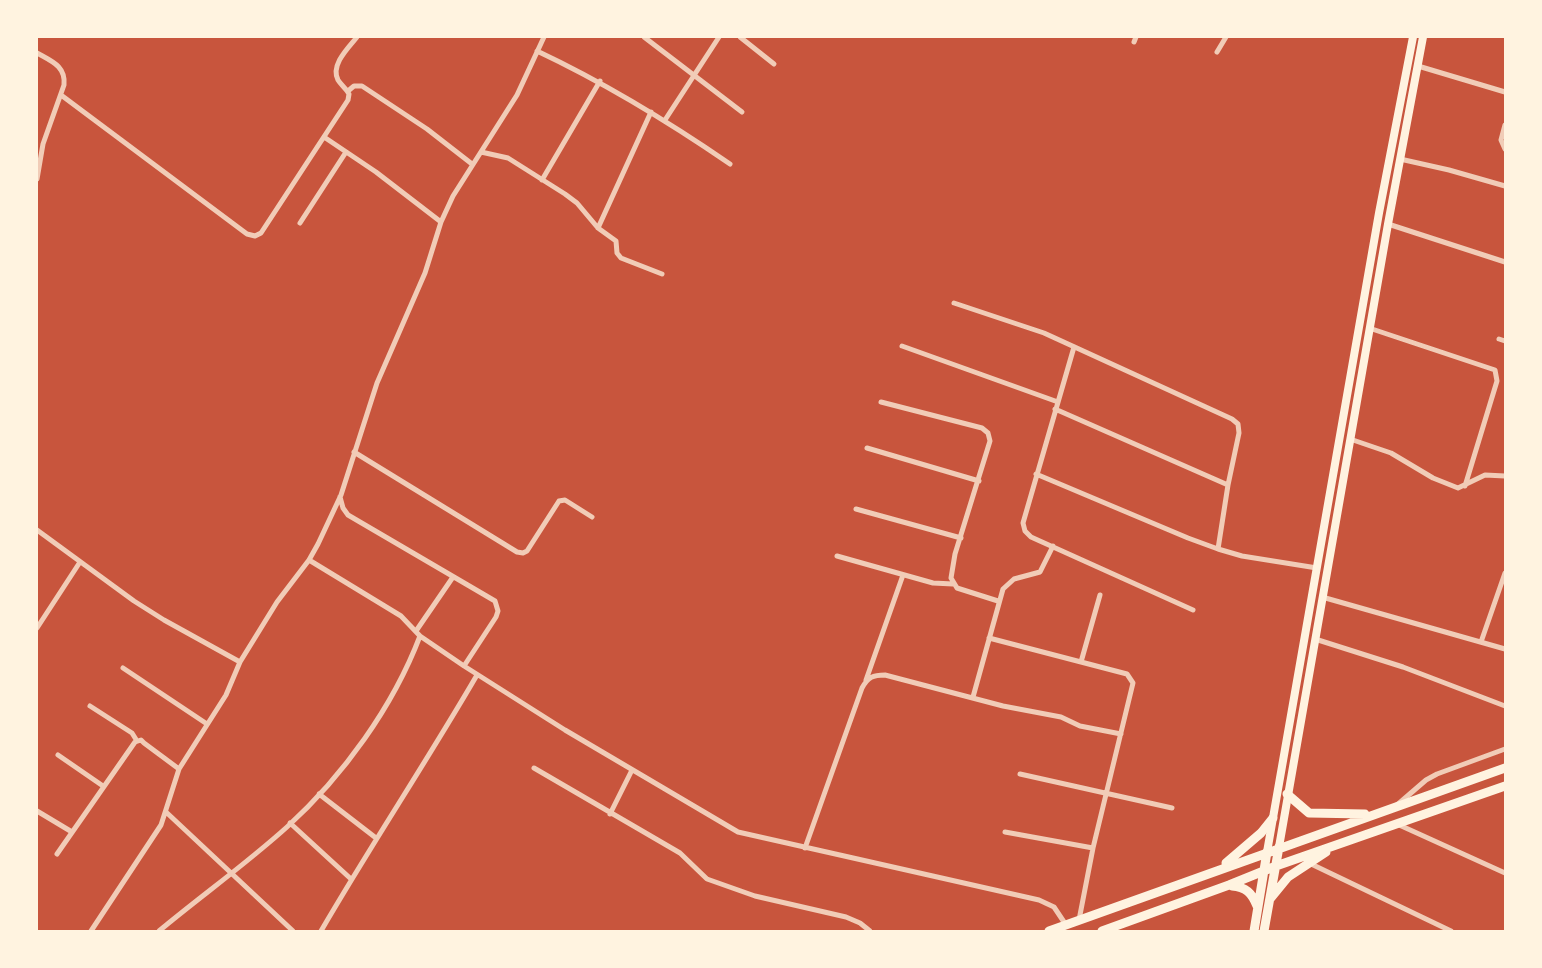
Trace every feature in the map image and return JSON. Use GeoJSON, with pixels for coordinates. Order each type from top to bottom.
{"type":"FeatureCollection","features":[{"type":"Feature","properties":{"kind":"highway"},"geometry":{"type":"LineString","coordinates":[[1049,931],[1505,768]]}},
{"type":"Feature","properties":{"kind":"highway"},"geometry":{"type":"LineString","coordinates":[[1102,931],[1229,886],[1276,866],[1505,786]]}},
{"type":"Feature","properties":{"kind":"highway"},"geometry":{"type":"LineString","coordinates":[[1287,794],[1309,813],[1373,814]]}},
{"type":"Feature","properties":{"kind":"highway"},"geometry":{"type":"LineString","coordinates":[[1216,870],[1255,839],[1273,818]]}},
{"type":"Feature","properties":{"kind":"highway"},"geometry":{"type":"LineString","coordinates":[[1270,900],[1288,877],[1336,845]]}},
{"type":"Feature","properties":{"kind":"highway"},"geometry":{"type":"LineString","coordinates":[[1264,931],[1279,847]]}},
{"type":"Feature","properties":{"kind":"highway"},"geometry":{"type":"LineString","coordinates":[[1254,931],[1267,852]]}},
{"type":"Feature","properties":{"kind":"highway"},"geometry":{"type":"LineString","coordinates":[[1229,886],[1245,888],[1258,908]]}},
{"type":"Feature","properties":{"kind":"main road"},"geometry":{"type":"LineString","coordinates":[[1267,852],[1413,37]]}},
{"type":"Feature","properties":{"kind":"main road"},"geometry":{"type":"LineString","coordinates":[[1279,847],[1399,159],[1423,37]]}},
{"type":"Feature","properties":{"kind":"street"},"geometry":{"type":"LineString","coordinates":[[61,95],[247,234],[255,236],[261,233],[348,100],[348,91],[338,81],[336,71],[339,62],[357,37]]}},
{"type":"Feature","properties":{"kind":"street"},"geometry":{"type":"LineString","coordinates":[[91,931],[161,825],[179,769],[226,695],[240,662],[277,602],[309,560],[340,497],[377,383],[425,273],[441,222],[453,195],[517,95],[544,37]]}},
{"type":"Feature","properties":{"kind":"street"},"geometry":{"type":"LineString","coordinates":[[644,37],[742,112]]}},
{"type":"Feature","properties":{"kind":"street"},"geometry":{"type":"LineString","coordinates":[[665,120],[719,37]]}},
{"type":"Feature","properties":{"kind":"street"},"geometry":{"type":"LineString","coordinates":[[740,37],[774,64]]}},
{"type":"Feature","properties":{"kind":"street"},"geometry":{"type":"LineString","coordinates":[[1217,52],[1226,37]]}},
{"type":"Feature","properties":{"kind":"street"},"geometry":{"type":"LineString","coordinates":[[537,51],[600,82],[665,120],[730,164]]}},
{"type":"Feature","properties":{"kind":"street"},"geometry":{"type":"LineString","coordinates":[[37,53],[63,71],[64,85],[43,144],[37,179]]}},
{"type":"Feature","properties":{"kind":"street"},"geometry":{"type":"LineString","coordinates":[[1418,66],[1505,92]]}},
{"type":"Feature","properties":{"kind":"street"},"geometry":{"type":"LineString","coordinates":[[542,180],[600,82]]}},
{"type":"Feature","properties":{"kind":"street"},"geometry":{"type":"LineString","coordinates":[[348,91],[355,86],[362,86],[427,129],[472,164]]}},
{"type":"Feature","properties":{"kind":"street"},"geometry":{"type":"LineString","coordinates":[[598,228],[651,112]]}},
{"type":"Feature","properties":{"kind":"street"},"geometry":{"type":"LineString","coordinates":[[1505,125],[1501,140],[1505,149]]}},
{"type":"Feature","properties":{"kind":"street"},"geometry":{"type":"LineString","coordinates":[[324,137],[441,222]]}},
{"type":"Feature","properties":{"kind":"street"},"geometry":{"type":"LineString","coordinates":[[300,223],[346,152]]}},
{"type":"Feature","properties":{"kind":"street"},"geometry":{"type":"LineString","coordinates":[[481,152],[508,158],[571,198],[598,228],[616,241],[617,253],[621,258],[662,274]]}},
{"type":"Feature","properties":{"kind":"street"},"geometry":{"type":"LineString","coordinates":[[1399,159],[1505,186]]}},
{"type":"Feature","properties":{"kind":"street"},"geometry":{"type":"LineString","coordinates":[[1388,224],[1505,261]]}},
{"type":"Feature","properties":{"kind":"street"},"geometry":{"type":"LineString","coordinates":[[954,303],[1032,329],[1238,424],[1240,433],[1218,548]]}},
{"type":"Feature","properties":{"kind":"street"},"geometry":{"type":"LineString","coordinates":[[1369,328],[1495,370],[1497,381],[1465,486]]}},
{"type":"Feature","properties":{"kind":"street"},"geometry":{"type":"LineString","coordinates":[[902,346],[1057,406],[1228,485]]}},
{"type":"Feature","properties":{"kind":"street"},"geometry":{"type":"LineString","coordinates":[[1074,347],[1036,474],[1023,523],[1025,531],[1031,537],[1193,610]]}},
{"type":"Feature","properties":{"kind":"street"},"geometry":{"type":"LineString","coordinates":[[881,402],[982,428],[988,433],[989,441],[979,481],[951,578],[957,588],[998,601]]}},
{"type":"Feature","properties":{"kind":"street"},"geometry":{"type":"LineString","coordinates":[[1350,439],[1391,453],[1433,478],[1458,488],[1485,475],[1505,477]]}},
{"type":"Feature","properties":{"kind":"street"},"geometry":{"type":"LineString","coordinates":[[867,448],[979,481]]}},
{"type":"Feature","properties":{"kind":"street"},"geometry":{"type":"LineString","coordinates":[[354,452],[517,552],[527,551],[559,501],[565,500],[592,517]]}},
{"type":"Feature","properties":{"kind":"street"},"geometry":{"type":"LineString","coordinates":[[1036,474],[1175,533],[1218,548],[1242,556],[1317,568]]}},
{"type":"Feature","properties":{"kind":"street"},"geometry":{"type":"LineString","coordinates":[[340,497],[348,515],[495,601],[498,606],[496,617],[464,666]]}},
{"type":"Feature","properties":{"kind":"street"},"geometry":{"type":"LineString","coordinates":[[856,509],[961,538]]}},
{"type":"Feature","properties":{"kind":"street"},"geometry":{"type":"LineString","coordinates":[[37,530],[164,621],[240,662]]}},
{"type":"Feature","properties":{"kind":"street"},"geometry":{"type":"LineString","coordinates":[[973,697],[998,601],[1008,582],[1040,572],[1053,547]]}},
{"type":"Feature","properties":{"kind":"street"},"geometry":{"type":"LineString","coordinates":[[837,556],[933,583],[953,584]]}},
{"type":"Feature","properties":{"kind":"street"},"geometry":{"type":"LineString","coordinates":[[309,560],[401,616],[418,633],[464,666],[738,832],[1039,900],[1054,907],[1066,925]]}},
{"type":"Feature","properties":{"kind":"street"},"geometry":{"type":"LineString","coordinates":[[37,628],[80,562]]}},
{"type":"Feature","properties":{"kind":"street"},"geometry":{"type":"LineString","coordinates":[[1480,642],[1503,587],[1505,573]]}},
{"type":"Feature","properties":{"kind":"street"},"geometry":{"type":"LineString","coordinates":[[805,848],[903,575]]}},
{"type":"Feature","properties":{"kind":"street"},"geometry":{"type":"LineString","coordinates":[[159,931],[231,874],[319,794],[369,730],[403,676],[418,633],[453,576]]}},
{"type":"Feature","properties":{"kind":"street"},"geometry":{"type":"LineString","coordinates":[[1081,662],[1100,595]]}},
{"type":"Feature","properties":{"kind":"street"},"geometry":{"type":"LineString","coordinates":[[1322,597],[1505,649]]}},
{"type":"Feature","properties":{"kind":"street"},"geometry":{"type":"LineString","coordinates":[[989,638],[1130,677],[1131,690],[1093,848],[1079,920]]}},
{"type":"Feature","properties":{"kind":"street"},"geometry":{"type":"LineString","coordinates":[[1315,639],[1403,667],[1505,706]]}},
{"type":"Feature","properties":{"kind":"street"},"geometry":{"type":"LineString","coordinates":[[122,668],[207,724]]}},
{"type":"Feature","properties":{"kind":"street"},"geometry":{"type":"LineString","coordinates":[[321,931],[477,674]]}},
{"type":"Feature","properties":{"kind":"street"},"geometry":{"type":"LineString","coordinates":[[866,680],[873,675],[885,675],[1061,717],[1080,726],[1121,734]]}},
{"type":"Feature","properties":{"kind":"street"},"geometry":{"type":"LineString","coordinates":[[90,706],[132,733],[137,741],[145,743],[179,769]]}},
{"type":"Feature","properties":{"kind":"street"},"geometry":{"type":"LineString","coordinates":[[57,854],[137,741]]}},
{"type":"Feature","properties":{"kind":"street"},"geometry":{"type":"LineString","coordinates":[[1395,807],[1437,774],[1505,748]]}},
{"type":"Feature","properties":{"kind":"street"},"geometry":{"type":"LineString","coordinates":[[58,755],[103,786]]}},
{"type":"Feature","properties":{"kind":"street"},"geometry":{"type":"LineString","coordinates":[[534,768],[680,853],[707,879],[754,896],[846,917],[870,931]]}},
{"type":"Feature","properties":{"kind":"street"},"geometry":{"type":"LineString","coordinates":[[610,814],[632,770]]}},
{"type":"Feature","properties":{"kind":"street"},"geometry":{"type":"LineString","coordinates":[[1020,774],[1172,808]]}},
{"type":"Feature","properties":{"kind":"street"},"geometry":{"type":"LineString","coordinates":[[319,794],[376,838]]}},
{"type":"Feature","properties":{"kind":"street"},"geometry":{"type":"LineString","coordinates":[[37,811],[72,832]]}},
{"type":"Feature","properties":{"kind":"street"},"geometry":{"type":"LineString","coordinates":[[166,812],[293,931]]}},
{"type":"Feature","properties":{"kind":"street"},"geometry":{"type":"LineString","coordinates":[[290,823],[351,879]]}},
{"type":"Feature","properties":{"kind":"street"},"geometry":{"type":"LineString","coordinates":[[1397,824],[1505,873]]}},
{"type":"Feature","properties":{"kind":"street"},"geometry":{"type":"LineString","coordinates":[[1005,832],[1093,848]]}},
{"type":"Feature","properties":{"kind":"street"},"geometry":{"type":"LineString","coordinates":[[1308,863],[1451,931]]}}]}
